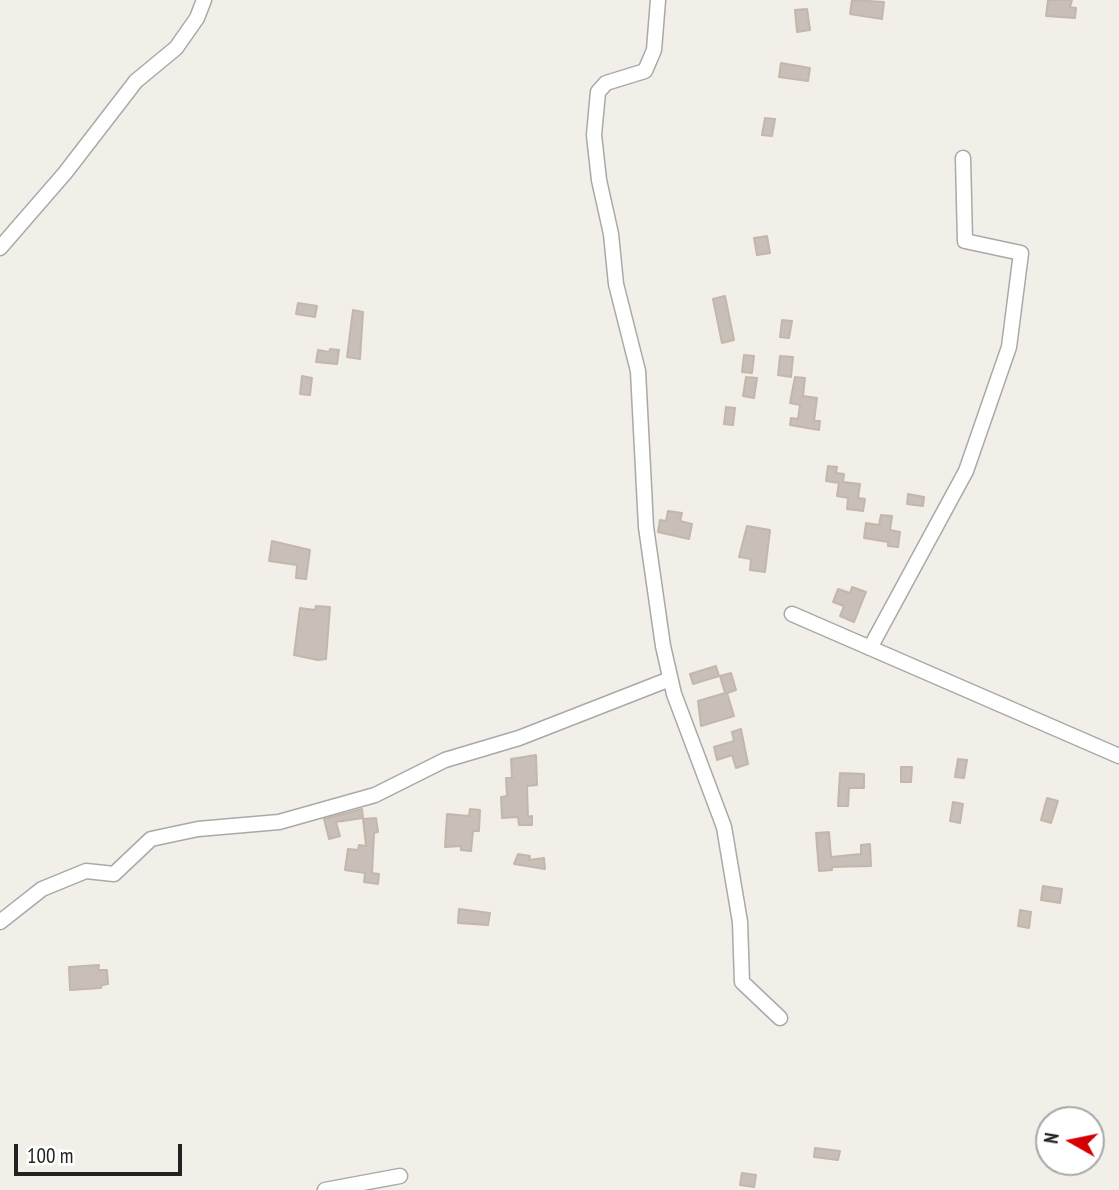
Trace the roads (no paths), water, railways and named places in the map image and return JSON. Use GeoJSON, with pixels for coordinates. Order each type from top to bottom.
{"type":"FeatureCollection","features":[{"type":"Feature","properties":{"kind":"street"},"geometry":{"type":"LineString","coordinates":[[0,248],[65,173],[136,81],[176,48],[197,18],[204,0]]}},
{"type":"Feature","properties":{"kind":"street"},"geometry":{"type":"LineString","coordinates":[[658,0],[650,63],[645,71],[606,83],[598,92],[594,135],[599,180],[611,234],[616,285],[638,371],[646,527],[670,679],[724,827],[740,922],[742,982],[780,1018]]}},
{"type":"Feature","properties":{"kind":"street"},"geometry":{"type":"LineString","coordinates":[[870,648],[966,471],[1009,347],[1021,253],[965,241],[963,158]]}},
{"type":"Feature","properties":{"kind":"street"},"geometry":{"type":"LineString","coordinates":[[792,614],[1119,756]]}},
{"type":"Feature","properties":{"kind":"street"},"geometry":{"type":"LineString","coordinates":[[0,922],[42,889],[86,871],[114,874],[151,839],[198,829],[278,822],[375,795],[444,760],[532,733],[670,679]]}},
{"type":"Feature","properties":{"kind":"street"},"geometry":{"type":"LineString","coordinates":[[325,1190],[400,1176]]}}]}
